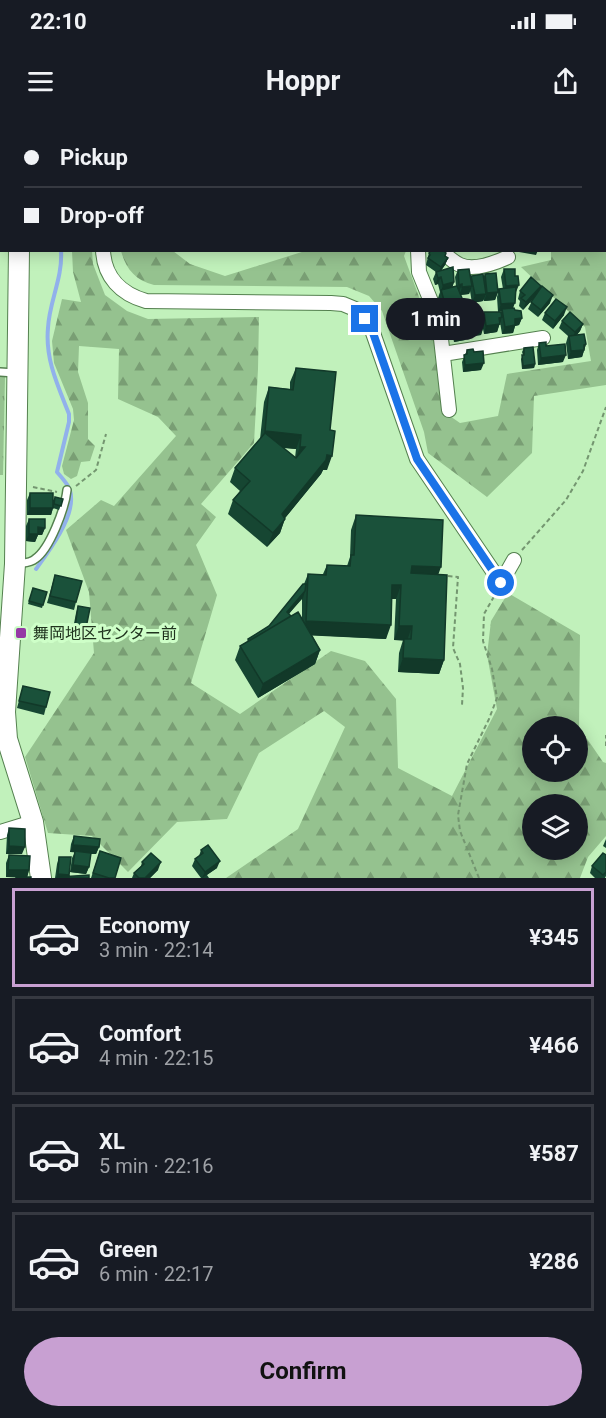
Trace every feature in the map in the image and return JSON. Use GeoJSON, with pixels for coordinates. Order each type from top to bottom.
{"type":"FeatureCollection","features":[{"type":"Feature","properties":{"kind":"street"},"geometry":{"type":"LineString","coordinates":[[19,252],[9,373],[16,483],[7,565],[5,712],[7,739],[33,822],[41,878]]}},
{"type":"Feature","properties":{"kind":"street"},"geometry":{"type":"LineString","coordinates":[[104,252],[104,260],[112,280],[129,294],[146,301],[331,303],[343,304],[355,309],[372,330],[417,459],[501,583],[514,561]]}},
{"type":"Feature","properties":{"kind":"street"},"geometry":{"type":"LineString","coordinates":[[418,252],[420,272],[439,321],[449,410]]}},
{"type":"Feature","properties":{"kind":"street"},"geometry":{"type":"LineString","coordinates":[[443,252],[460,265],[470,267],[508,257]]}},
{"type":"Feature","properties":{"kind":"street"},"geometry":{"type":"LineString","coordinates":[[443,354],[543,338]]}},
{"type":"Feature","properties":{"kind":"street"},"geometry":{"type":"LineString","coordinates":[[0,832],[33,822]]}},
{"type":"Feature","properties":{"kind":"lane"},"geometry":{"type":"LineString","coordinates":[[7,565],[34,561],[43,550],[62,515],[67,490]]}},
{"type":"Feature","properties":{"kind":"path"},"geometry":{"type":"LineString","coordinates":[[514,561],[566,500],[590,455],[606,407]]}},
{"type":"Feature","properties":{"kind":"path"},"geometry":{"type":"LineString","coordinates":[[16,483],[57,492],[83,482],[96,470],[106,434]]}},
{"type":"Feature","properties":{"kind":"path"},"geometry":{"type":"LineString","coordinates":[[448,576],[458,577],[453,648],[460,664],[464,688],[462,705]]}},
{"type":"Feature","properties":{"kind":"path"},"geometry":{"type":"LineString","coordinates":[[479,878],[460,831],[458,815],[467,764],[497,698],[492,669],[483,641],[484,614],[501,583]]}},
{"type":"Feature","properties":{"kind":"path"},"geometry":{"type":"LineString","coordinates":[[606,735],[606,746]]}},
{"type":"Feature","properties":{"kind":"green space"},"geometry":{"type":"Polygon","coordinates":[[[72,252],[92,252],[93,264],[105,295],[127,311],[148,319],[259,317],[254,443],[201,504],[216,517],[196,545],[217,595],[191,683],[240,714],[331,651],[365,661],[396,699],[398,768],[452,796],[497,709],[487,655],[491,621],[508,593],[580,635],[579,716],[522,716],[522,782],[588,782],[588,740],[606,763],[606,836],[588,857],[588,794],[522,794],[522,860],[587,860],[580,878],[226,878],[298,829],[345,727],[324,711],[259,753],[227,819],[177,822],[128,872],[92,836],[48,833],[25,757],[94,653],[89,592],[66,530],[101,500],[114,506],[176,436],[158,417],[118,399],[119,349],[79,346],[78,372],[88,403],[88,439],[95,446],[90,461],[81,462],[77,476],[71,479],[64,474],[62,466],[74,420],[73,409],[54,363],[52,341],[62,299],[81,302],[73,272],[72,252]]]}},
{"type":"Feature","properties":{"kind":"green space"},"geometry":{"type":"Polygon","coordinates":[[[121,252],[174,252],[190,264],[225,276],[302,252],[406,252],[404,256],[433,335],[440,387],[447,414],[460,423],[498,416],[507,374],[591,361],[585,327],[521,267],[551,260],[551,252],[606,252],[606,385],[534,396],[532,453],[487,497],[428,453],[424,432],[382,311],[369,296],[347,287],[154,285],[132,273],[121,252]]]}},
{"type":"Feature","properties":{"kind":"green space"},"geometry":{"type":"Polygon","coordinates":[[[0,376],[5,377],[3,475],[0,475],[0,376]]]}},
{"type":"Feature","properties":{"kind":"building"},"geometry":{"type":"Polygon","coordinates":[[[445,252],[448,258],[441,267],[428,258],[429,253],[445,252]]]}},
{"type":"Feature","properties":{"kind":"building"},"geometry":{"type":"Polygon","coordinates":[[[453,267],[454,282],[443,285],[441,277],[438,278],[436,272],[453,267]]]}},
{"type":"Feature","properties":{"kind":"building"},"geometry":{"type":"Polygon","coordinates":[[[469,269],[472,286],[462,287],[462,284],[459,285],[458,270],[469,269]]]}},
{"type":"Feature","properties":{"kind":"building"},"geometry":{"type":"Polygon","coordinates":[[[504,269],[515,269],[519,285],[506,286],[504,269]]]}},
{"type":"Feature","properties":{"kind":"building"},"geometry":{"type":"Polygon","coordinates":[[[496,273],[498,292],[487,293],[485,274],[496,273]]]}},
{"type":"Feature","properties":{"kind":"building"},"geometry":{"type":"Polygon","coordinates":[[[483,274],[486,294],[475,295],[471,276],[483,274]]]}},
{"type":"Feature","properties":{"kind":"building"},"geometry":{"type":"Polygon","coordinates":[[[531,277],[541,286],[526,302],[521,298],[525,295],[520,291],[531,277]]]}},
{"type":"Feature","properties":{"kind":"building"},"geometry":{"type":"Polygon","coordinates":[[[457,286],[464,303],[446,307],[441,290],[457,286]]]}},
{"type":"Feature","properties":{"kind":"building"},"geometry":{"type":"Polygon","coordinates":[[[542,286],[553,295],[541,310],[531,302],[542,286]]]}},
{"type":"Feature","properties":{"kind":"building"},"geometry":{"type":"Polygon","coordinates":[[[516,287],[515,303],[501,304],[499,289],[516,287]]]}},
{"type":"Feature","properties":{"kind":"building"},"geometry":{"type":"Polygon","coordinates":[[[556,299],[567,307],[555,321],[545,313],[556,299]]]}},
{"type":"Feature","properties":{"kind":"building"},"geometry":{"type":"Polygon","coordinates":[[[514,308],[521,311],[522,318],[515,319],[515,325],[505,327],[502,309],[514,308]]]}},
{"type":"Feature","properties":{"kind":"building"},"geometry":{"type":"Polygon","coordinates":[[[481,312],[483,328],[469,330],[467,314],[481,312]]]}},
{"type":"Feature","properties":{"kind":"building"},"geometry":{"type":"Polygon","coordinates":[[[484,312],[501,312],[500,324],[486,326],[484,312]]]}},
{"type":"Feature","properties":{"kind":"building"},"geometry":{"type":"Polygon","coordinates":[[[570,312],[583,324],[575,332],[562,321],[570,312]]]}},
{"type":"Feature","properties":{"kind":"building"},"geometry":{"type":"Polygon","coordinates":[[[463,314],[468,333],[456,335],[453,316],[463,314]]]}},
{"type":"Feature","properties":{"kind":"building"},"geometry":{"type":"Polygon","coordinates":[[[584,334],[586,344],[584,350],[571,351],[569,336],[584,334]]]}},
{"type":"Feature","properties":{"kind":"building"},"geometry":{"type":"Polygon","coordinates":[[[546,342],[546,346],[565,344],[566,355],[541,358],[539,343],[546,342]]]}},
{"type":"Feature","properties":{"kind":"building"},"geometry":{"type":"Polygon","coordinates":[[[533,347],[535,364],[523,366],[524,348],[533,347]]]}},
{"type":"Feature","properties":{"kind":"building"},"geometry":{"type":"Polygon","coordinates":[[[473,349],[474,352],[483,351],[484,363],[465,365],[464,355],[467,354],[467,350],[473,349]]]}},
{"type":"Feature","properties":{"kind":"building"},"geometry":{"type":"Polygon","coordinates":[[[296,368],[336,372],[330,430],[335,431],[332,456],[327,455],[326,460],[282,514],[285,519],[273,533],[233,500],[250,481],[235,468],[265,433],[296,458],[305,447],[300,447],[301,435],[265,431],[269,387],[293,390],[296,368]]]}},
{"type":"Feature","properties":{"kind":"building"},"geometry":{"type":"Polygon","coordinates":[[[30,493],[53,493],[53,508],[30,508],[30,493]]]}},
{"type":"Feature","properties":{"kind":"building"},"geometry":{"type":"Polygon","coordinates":[[[55,497],[63,499],[61,506],[54,504],[55,497]]]}},
{"type":"Feature","properties":{"kind":"building"},"geometry":{"type":"Polygon","coordinates":[[[356,515],[443,520],[441,567],[412,566],[411,573],[447,575],[444,660],[403,658],[404,639],[411,639],[412,626],[399,626],[401,585],[392,585],[391,625],[306,621],[308,574],[326,575],[327,565],[350,566],[351,555],[354,555],[356,515]]]}},
{"type":"Feature","properties":{"kind":"building"},"geometry":{"type":"Polygon","coordinates":[[[29,519],[45,519],[45,528],[38,527],[38,534],[29,534],[29,519]]]}},
{"type":"Feature","properties":{"kind":"building"},"geometry":{"type":"Polygon","coordinates":[[[55,575],[82,581],[76,602],[50,596],[55,575]]]}},
{"type":"Feature","properties":{"kind":"building"},"geometry":{"type":"Polygon","coordinates":[[[303,584],[306,584],[305,591],[287,612],[291,616],[249,641],[248,639],[269,626],[303,584]]]}},
{"type":"Feature","properties":{"kind":"building"},"geometry":{"type":"Polygon","coordinates":[[[33,588],[47,592],[43,605],[29,601],[33,588]]]}},
{"type":"Feature","properties":{"kind":"building"},"geometry":{"type":"Polygon","coordinates":[[[78,606],[90,608],[86,628],[75,627],[78,606]]]}},
{"type":"Feature","properties":{"kind":"building"},"geometry":{"type":"Polygon","coordinates":[[[298,612],[320,650],[263,684],[240,646],[298,612]]]}},
{"type":"Feature","properties":{"kind":"building"},"geometry":{"type":"Polygon","coordinates":[[[23,686],[50,692],[46,707],[19,701],[23,686]]]}},
{"type":"Feature","properties":{"kind":"building"},"geometry":{"type":"Polygon","coordinates":[[[9,828],[25,829],[25,847],[9,846],[9,828]]]}},
{"type":"Feature","properties":{"kind":"building"},"geometry":{"type":"Polygon","coordinates":[[[74,836],[100,839],[99,847],[73,845],[74,836]]]}},
{"type":"Feature","properties":{"kind":"building"},"geometry":{"type":"Polygon","coordinates":[[[208,845],[220,861],[205,872],[195,859],[208,845]]]}},
{"type":"Feature","properties":{"kind":"building"},"geometry":{"type":"Polygon","coordinates":[[[75,851],[91,853],[89,867],[73,865],[75,851]]]}},
{"type":"Feature","properties":{"kind":"building"},"geometry":{"type":"Polygon","coordinates":[[[100,851],[121,858],[115,878],[93,873],[100,851]]]}},
{"type":"Feature","properties":{"kind":"building"},"geometry":{"type":"Polygon","coordinates":[[[151,853],[161,862],[145,878],[139,878],[134,873],[151,853]]]}},
{"type":"Feature","properties":{"kind":"building"},"geometry":{"type":"Polygon","coordinates":[[[603,853],[606,855],[606,872],[603,875],[592,866],[603,853]]]}},
{"type":"Feature","properties":{"kind":"building"},"geometry":{"type":"Polygon","coordinates":[[[9,855],[30,856],[29,870],[8,870],[9,855]]]}},
{"type":"Feature","properties":{"kind":"building"},"geometry":{"type":"Polygon","coordinates":[[[59,857],[71,857],[69,875],[58,874],[59,857]]]}},
{"type":"Feature","properties":{"kind":"building"},"geometry":{"type":"Polygon","coordinates":[[[89,875],[89,878],[60,878],[60,877],[89,875]]]}},
{"type":"Feature","properties":{"kind":"waterway"},"geometry":{"type":"LineString","coordinates":[[36,569],[59,534],[71,506],[70,490],[57,472],[69,414],[53,372],[48,351],[49,318],[60,270],[61,252]]}},
{"type":"Feature","properties":{"kind":"place","name":"舞岡地区センター前"},"geometry":{"type":"Point","coordinates":[21,633]}},
{"type":"Feature","properties":{"kind":"route"},"geometry":{"type":"LineString","coordinates":[[365,319],[372,330],[417,459],[501,583]]}}]}
